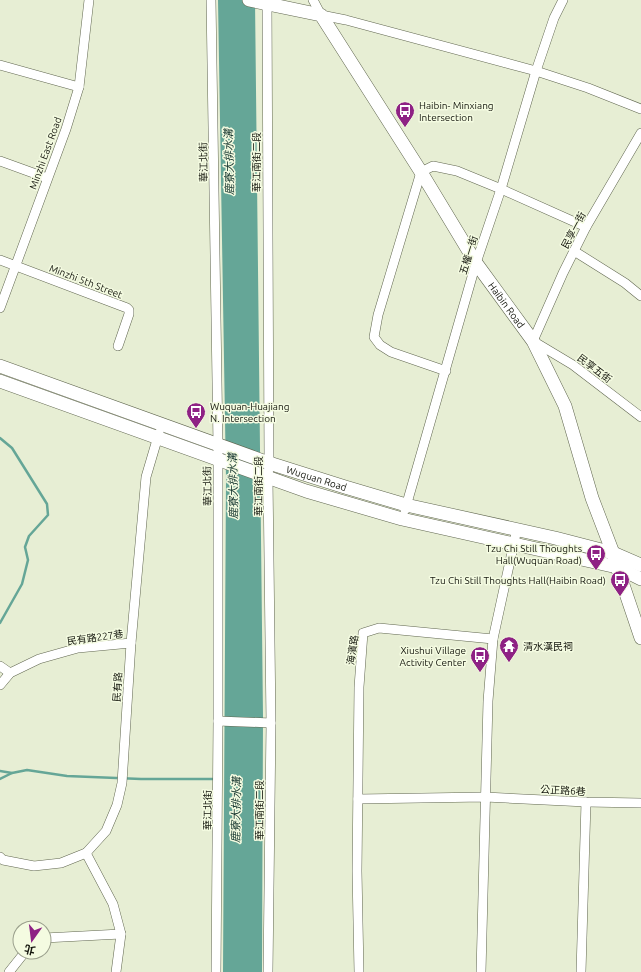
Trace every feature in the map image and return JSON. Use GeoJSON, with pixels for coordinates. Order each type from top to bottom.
{"type":"FeatureCollection","features":[{"type":"Feature","properties":{"kind":"street","name":"Minzhi East Road"},"geometry":{"type":"LineString","coordinates":[[0,308],[66,129],[79,87],[89,0]]}},
{"type":"Feature","properties":{"kind":"street","name":"華江北街"},"geometry":{"type":"LineString","coordinates":[[211,0],[221,446],[217,588],[220,721],[216,972]]}},
{"type":"Feature","properties":{"kind":"street"},"geometry":{"type":"LineString","coordinates":[[249,0],[267,2],[346,20],[536,71],[588,88],[641,109]]}},
{"type":"Feature","properties":{"kind":"street","name":"Haibin Road"},"geometry":{"type":"LineString","coordinates":[[312,0],[422,172],[476,263],[533,342],[565,406],[592,498],[613,553],[641,638]]}},
{"type":"Feature","properties":{"kind":"street","name":"五權一街"},"geometry":{"type":"LineString","coordinates":[[402,519],[476,263],[501,189],[536,71],[554,18],[563,0]]}},
{"type":"Feature","properties":{"kind":"street","name":"華江南街二段"},"geometry":{"type":"LineString","coordinates":[[267,2],[265,477],[268,723],[268,972]]}},
{"type":"Feature","properties":{"kind":"street"},"geometry":{"type":"LineString","coordinates":[[0,65],[79,87]]}},
{"type":"Feature","properties":{"kind":"street","name":"民享一街"},"geometry":{"type":"LineString","coordinates":[[533,342],[563,273],[586,227],[641,133]]}},
{"type":"Feature","properties":{"kind":"street"},"geometry":{"type":"LineString","coordinates":[[0,161],[47,178]]}},
{"type":"Feature","properties":{"kind":"street"},"geometry":{"type":"LineString","coordinates":[[446,371],[391,352],[380,345],[374,337],[378,315],[422,172],[433,166],[457,171],[586,227]]}},
{"type":"Feature","properties":{"kind":"street"},"geometry":{"type":"LineString","coordinates":[[574,251],[625,283],[641,296]]}},
{"type":"Feature","properties":{"kind":"street","name":"Minzhi 5th Street"},"geometry":{"type":"LineString","coordinates":[[0,260],[127,308],[129,310],[129,314],[118,346]]}},
{"type":"Feature","properties":{"kind":"street","name":"民享五街"},"geometry":{"type":"LineString","coordinates":[[533,342],[573,365],[641,417]]}},
{"type":"Feature","properties":{"kind":"street","name":"Wuquan Road"},"geometry":{"type":"LineString","coordinates":[[0,366],[221,446],[345,488],[406,505],[517,529],[613,553],[641,565]]}},
{"type":"Feature","properties":{"kind":"street","name":"Wuquan Road"},"geometry":{"type":"LineString","coordinates":[[0,381],[306,491],[402,519],[617,567],[641,579]]}},
{"type":"Feature","properties":{"kind":"street","name":"民有路"},"geometry":{"type":"LineString","coordinates":[[0,857],[3,860],[34,866],[61,863],[86,853],[106,831],[117,805],[122,783],[131,643],[146,477],[158,438],[160,424]]}},
{"type":"Feature","properties":{"kind":"street"},"geometry":{"type":"LineString","coordinates":[[481,972],[488,701],[493,639],[517,529]]}},
{"type":"Feature","properties":{"kind":"street","name":"海濱路"},"geometry":{"type":"LineString","coordinates":[[359,972],[357,871],[360,687],[363,633],[379,628],[493,639]]}},
{"type":"Feature","properties":{"kind":"street","name":"民有路227巷"},"geometry":{"type":"LineString","coordinates":[[0,685],[10,673],[39,659],[78,648],[131,643]]}},
{"type":"Feature","properties":{"kind":"street"},"geometry":{"type":"LineString","coordinates":[[0,666],[10,673]]}},
{"type":"Feature","properties":{"kind":"street"},"geometry":{"type":"LineString","coordinates":[[220,721],[268,723]]}},
{"type":"Feature","properties":{"kind":"street"},"geometry":{"type":"LineString","coordinates":[[358,799],[485,798]]}},
{"type":"Feature","properties":{"kind":"street","name":"公正路6巷"},"geometry":{"type":"LineString","coordinates":[[485,798],[641,803]]}},
{"type":"Feature","properties":{"kind":"street"},"geometry":{"type":"LineString","coordinates":[[581,972],[586,802]]}},
{"type":"Feature","properties":{"kind":"street"},"geometry":{"type":"LineString","coordinates":[[86,853],[113,904],[121,934],[116,972]]}},
{"type":"Feature","properties":{"kind":"street"},"geometry":{"type":"LineString","coordinates":[[52,938],[121,934]]}},
{"type":"Feature","properties":{"kind":"street"},"geometry":{"type":"LineString","coordinates":[[9,972],[19,960]]}},
{"type":"Feature","properties":{"kind":"water","name":"鹿寮大排水溝"},"geometry":{"type":"Polygon","coordinates":[[[218,0],[255,0],[263,717],[262,972],[223,972],[226,479],[218,0]]]}},
{"type":"Feature","properties":{"kind":"waterway"},"geometry":{"type":"LineString","coordinates":[[0,438],[12,448],[47,504],[48,515],[29,536],[25,547],[28,560],[22,584],[0,623]]}},
{"type":"Feature","properties":{"kind":"waterway"},"geometry":{"type":"LineString","coordinates":[[0,771],[12,773],[27,770],[67,776],[141,779],[215,779]]}},
{"type":"Feature","properties":{"kind":"waterway"},"geometry":{"type":"LineString","coordinates":[[0,779],[12,773]]}},
{"type":"Feature","properties":{"kind":"place","name":"Haibin- Minxiang Intersection"},"geometry":{"type":"Point","coordinates":[405,128]}},
{"type":"Feature","properties":{"kind":"place","name":"Wuquan-Huajiang N. Intersection"},"geometry":{"type":"Point","coordinates":[196,429]}},
{"type":"Feature","properties":{"kind":"place","name":"Tzu Chi Still Thoughts Hall(Wuquan Road)"},"geometry":{"type":"Point","coordinates":[596,571]}},
{"type":"Feature","properties":{"kind":"place","name":"Tzu Chi Still Thoughts Hall(Haibin Road)"},"geometry":{"type":"Point","coordinates":[620,597]}},
{"type":"Feature","properties":{"kind":"place","name":"清水漢民祠"},"geometry":{"type":"Point","coordinates":[509,663]}},
{"type":"Feature","properties":{"kind":"place","name":"Xiushui Village Activity Center"},"geometry":{"type":"Point","coordinates":[480,673]}}]}
